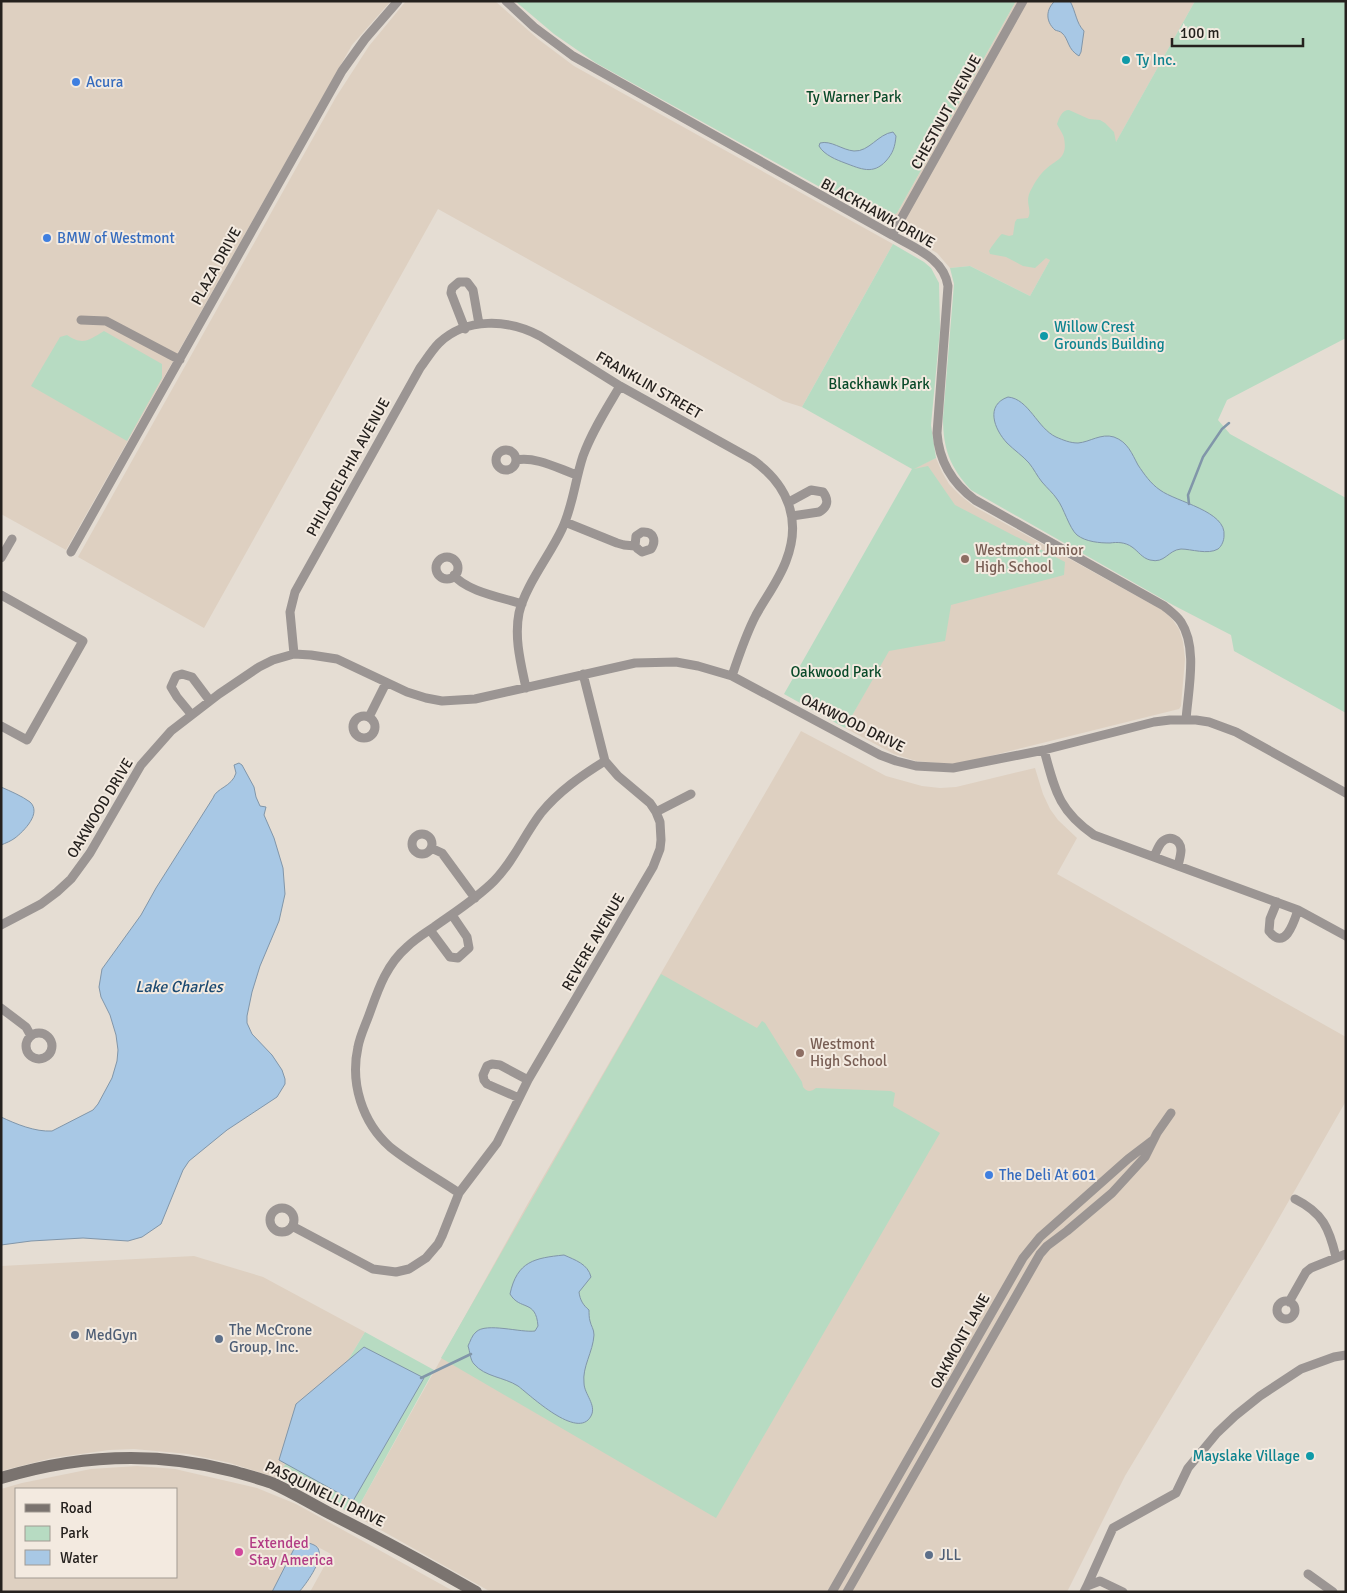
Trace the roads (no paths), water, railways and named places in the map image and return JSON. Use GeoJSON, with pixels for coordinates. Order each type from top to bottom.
{"type":"FeatureCollection","features":[{"type":"Feature","properties":{"kind":"street","name":"PLAZA DRIVE"},"geometry":{"type":"LineString","coordinates":[[71,552],[342,71],[365,39],[398,1]]}},
{"type":"Feature","properties":{"kind":"street","name":"BLACKHAWK DRIVE"},"geometry":{"type":"LineString","coordinates":[[506,1],[534,27],[572,56],[934,259],[947,279],[948,295],[937,433],[938,446],[945,467],[959,486],[975,500],[1164,606],[1173,613],[1187,633],[1190,647],[1186,720]]}},
{"type":"Feature","properties":{"kind":"street","name":"CHESTNUT AVENUE"},"geometry":{"type":"LineString","coordinates":[[892,235],[1023,1]]}},
{"type":"Feature","properties":{"kind":"street"},"geometry":{"type":"LineString","coordinates":[[465,328],[451,293],[452,288],[459,282],[467,282],[473,290],[479,324]]}},
{"type":"Feature","properties":{"kind":"street"},"geometry":{"type":"LineString","coordinates":[[81,320],[106,321],[180,360]]}},
{"type":"Feature","properties":{"kind":"street","name":"PHILADELPHIA AVENUE"},"geometry":{"type":"LineString","coordinates":[[294,654],[290,612],[299,582],[420,368],[439,343],[454,332],[479,324]]}},
{"type":"Feature","properties":{"kind":"street","name":"FRANKLIN STREET"},"geometry":{"type":"LineString","coordinates":[[479,324],[507,324],[530,330],[620,386],[753,460],[768,473],[789,502]]}},
{"type":"Feature","properties":{"kind":"street"},"geometry":{"type":"LineString","coordinates":[[526,688],[517,642],[517,626],[522,604],[565,522],[577,476],[590,440],[620,386]]}},
{"type":"Feature","properties":{"kind":"street"},"geometry":{"type":"LineString","coordinates":[[516,460],[522,459],[539,462],[577,476]]}},
{"type":"Feature","properties":{"kind":"street"},"geometry":{"type":"LineString","coordinates":[[732,676],[749,630],[786,561],[791,542],[792,516],[789,502],[811,490],[823,492],[826,496],[826,506],[823,510],[792,516]]}},
{"type":"Feature","properties":{"kind":"street"},"geometry":{"type":"LineString","coordinates":[[565,522],[617,543],[635,546]]}},
{"type":"Feature","properties":{"kind":"street"},"geometry":{"type":"LineString","coordinates":[[1,558],[12,539]]}},
{"type":"Feature","properties":{"kind":"street"},"geometry":{"type":"LineString","coordinates":[[454,575],[470,587],[522,604]]}},
{"type":"Feature","properties":{"kind":"street"},"geometry":{"type":"LineString","coordinates":[[1,595],[83,641],[27,740],[1,726]]}},
{"type":"Feature","properties":{"kind":"street","name":"OAKWOOD DRIVE"},"geometry":{"type":"LineString","coordinates":[[1,925],[41,904],[72,878],[90,853],[141,765],[171,731],[191,714],[259,667],[273,660],[294,654],[311,654],[337,658],[386,683],[420,696],[442,700],[475,700],[635,663],[676,662],[732,676],[880,755],[905,763],[934,768],[953,768],[981,764],[1132,727],[1170,720],[1209,722],[1236,732],[1346,792]]}},
{"type":"Feature","properties":{"kind":"street"},"geometry":{"type":"LineString","coordinates":[[191,714],[171,687],[176,676],[182,674],[192,677],[210,701]]}},
{"type":"Feature","properties":{"kind":"street"},"geometry":{"type":"LineString","coordinates":[[583,674],[605,761],[618,776],[650,803],[656,812],[691,794]]}},
{"type":"Feature","properties":{"kind":"street"},"geometry":{"type":"LineString","coordinates":[[369,717],[386,683]]}},
{"type":"Feature","properties":{"kind":"street"},"geometry":{"type":"LineString","coordinates":[[1044,750],[1058,795],[1073,818],[1094,835],[1298,910],[1346,936]]}},
{"type":"Feature","properties":{"kind":"street"},"geometry":{"type":"LineString","coordinates":[[459,1193],[389,1145],[374,1128],[361,1104],[357,1089],[356,1064],[358,1046],[382,981],[398,955],[408,945],[475,898],[495,880],[508,866],[537,819],[557,796],[578,778],[605,761]]}},
{"type":"Feature","properties":{"kind":"street","name":"REVERE AVENUE"},"geometry":{"type":"LineString","coordinates":[[292,1226],[373,1269],[396,1272],[409,1269],[426,1258],[438,1244],[459,1193],[497,1143],[528,1080],[653,867],[660,849],[661,840],[660,822],[656,812]]}},
{"type":"Feature","properties":{"kind":"street"},"geometry":{"type":"LineString","coordinates":[[1154,857],[1163,840],[1174,838],[1181,848],[1178,866]]}},
{"type":"Feature","properties":{"kind":"street"},"geometry":{"type":"LineString","coordinates":[[431,848],[442,853],[475,898]]}},
{"type":"Feature","properties":{"kind":"street"},"geometry":{"type":"LineString","coordinates":[[1277,902],[1269,926],[1269,931],[1276,936],[1283,937],[1287,935],[1298,910]]}},
{"type":"Feature","properties":{"kind":"street"},"geometry":{"type":"LineString","coordinates":[[430,930],[450,957],[458,958],[469,948],[467,937],[452,914]]}},
{"type":"Feature","properties":{"kind":"street"},"geometry":{"type":"LineString","coordinates":[[1,1008],[26,1027],[31,1036]]}},
{"type":"Feature","properties":{"kind":"street"},"geometry":{"type":"LineString","coordinates":[[518,1098],[487,1084],[484,1080],[487,1066],[496,1064],[528,1080]]}},
{"type":"Feature","properties":{"kind":"street","name":"OAKMONT LANE"},"geometry":{"type":"LineString","coordinates":[[847,1592],[1040,1254],[1047,1246],[1112,1193],[1145,1157],[1171,1113]]}},
{"type":"Feature","properties":{"kind":"street","name":"OAKMONT LANE"},"geometry":{"type":"LineString","coordinates":[[832,1592],[1023,1258],[1040,1237],[1128,1159],[1155,1138]]}},
{"type":"Feature","properties":{"kind":"street"},"geometry":{"type":"LineString","coordinates":[[1295,1199],[1311,1209],[1327,1226],[1336,1257]]}},
{"type":"Feature","properties":{"kind":"street"},"geometry":{"type":"LineString","coordinates":[[1289,1302],[1306,1272],[1311,1268],[1346,1254]]}},
{"type":"Feature","properties":{"kind":"street"},"geometry":{"type":"LineString","coordinates":[[1086,1589],[1113,1528],[1176,1493],[1188,1468],[1217,1432],[1260,1396],[1301,1369],[1334,1357],[1346,1355]]}},
{"type":"Feature","properties":{"kind":"street","name":"PASQUINELLI DRIVE"},"geometry":{"type":"LineString","coordinates":[[1,1478],[22,1471],[69,1462],[106,1458],[142,1457],[178,1460],[215,1467],[272,1483],[392,1545],[476,1592]]}},
{"type":"Feature","properties":{"kind":"street"},"geometry":{"type":"LineString","coordinates":[[1308,1574],[1333,1592]]}},
{"type":"Feature","properties":{"kind":"street"},"geometry":{"type":"LineString","coordinates":[[1086,1589],[1100,1581],[1123,1592]]}},
{"type":"Feature","properties":{"kind":"water"},"geometry":{"type":"Polygon","coordinates":[[[1055,1],[1070,1],[1079,24],[1084,31],[1079,56],[1072,50],[1064,35],[1055,30],[1048,19],[1048,11],[1055,1]]]}},
{"type":"Feature","properties":{"kind":"water"},"geometry":{"type":"Polygon","coordinates":[[[893,132],[896,140],[893,150],[886,161],[876,168],[867,170],[827,155],[819,146],[820,143],[824,142],[859,151],[888,133],[893,132]]]}},
{"type":"Feature","properties":{"kind":"water"},"geometry":{"type":"Polygon","coordinates":[[[1008,397],[1022,403],[1049,433],[1061,439],[1078,443],[1109,436],[1119,439],[1129,449],[1145,475],[1157,488],[1199,508],[1218,520],[1223,527],[1224,536],[1221,546],[1209,552],[1181,549],[1163,559],[1155,561],[1145,558],[1127,544],[1093,542],[1077,535],[1071,528],[1062,507],[1055,497],[1029,463],[1007,443],[998,431],[994,411],[1001,401],[1008,397]]]}},
{"type":"Feature","properties":{"kind":"water","name":"Lake Charles"},"geometry":{"type":"Polygon","coordinates":[[[239,763],[254,787],[260,806],[266,807],[264,815],[274,838],[283,868],[285,894],[279,921],[260,966],[252,992],[247,1023],[252,1034],[272,1055],[282,1070],[285,1084],[277,1097],[227,1130],[189,1161],[183,1170],[161,1224],[142,1237],[128,1241],[83,1238],[1,1245],[1,1117],[32,1129],[52,1131],[93,1110],[98,1104],[112,1078],[118,1050],[110,1015],[101,997],[99,987],[102,969],[141,915],[217,792],[234,778],[236,773],[234,765],[239,763]]]}},
{"type":"Feature","properties":{"kind":"water"},"geometry":{"type":"Polygon","coordinates":[[[1,787],[30,802],[34,811],[33,816],[23,831],[1,845],[1,787]]]}},
{"type":"Feature","properties":{"kind":"water"},"geometry":{"type":"Polygon","coordinates":[[[564,1255],[584,1266],[591,1277],[579,1292],[582,1302],[589,1310],[594,1333],[584,1377],[592,1412],[585,1422],[576,1423],[554,1414],[518,1386],[478,1368],[472,1360],[468,1346],[473,1335],[481,1329],[495,1328],[535,1331],[538,1326],[534,1312],[531,1308],[514,1299],[510,1294],[513,1283],[517,1274],[529,1263],[544,1258],[564,1255]]]}},
{"type":"Feature","properties":{"kind":"water"},"geometry":{"type":"Polygon","coordinates":[[[364,1347],[424,1378],[353,1501],[279,1460],[296,1404],[364,1347]]]}},
{"type":"Feature","properties":{"kind":"water"},"geometry":{"type":"Polygon","coordinates":[[[306,1542],[316,1546],[319,1551],[316,1567],[309,1578],[299,1592],[272,1592],[295,1547],[300,1543],[306,1542]]]}},
{"type":"Feature","properties":{"kind":"waterway"},"geometry":{"type":"LineString","coordinates":[[1189,504],[1188,495],[1203,457],[1222,429],[1229,423]]}},
{"type":"Feature","properties":{"kind":"waterway"},"geometry":{"type":"LineString","coordinates":[[421,1378],[471,1354]]}},
{"type":"Feature","properties":{"kind":"place","name":"Ty Inc."},"geometry":{"type":"Point","coordinates":[1126,60]}},
{"type":"Feature","properties":{"kind":"place","name":"Acura"},"geometry":{"type":"Point","coordinates":[76,82]}},
{"type":"Feature","properties":{"kind":"place","name":"BMW of Westmont"},"geometry":{"type":"Point","coordinates":[47,238]}},
{"type":"Feature","properties":{"kind":"place","name":"Willow Crest Grounds Building"},"geometry":{"type":"Point","coordinates":[1044,336]}},
{"type":"Feature","properties":{"kind":"place","name":"Westmont Junior High School"},"geometry":{"type":"Point","coordinates":[965,559]}},
{"type":"Feature","properties":{"kind":"place","name":"Westmont High School"},"geometry":{"type":"Point","coordinates":[800,1053]}},
{"type":"Feature","properties":{"kind":"place","name":"The Deli At 601"},"geometry":{"type":"Point","coordinates":[989,1175]}},
{"type":"Feature","properties":{"kind":"place","name":"MedGyn"},"geometry":{"type":"Point","coordinates":[75,1335]}},
{"type":"Feature","properties":{"kind":"place","name":"The McCrone Group, Inc."},"geometry":{"type":"Point","coordinates":[219,1339]}},
{"type":"Feature","properties":{"kind":"place","name":"Mayslake Village"},"geometry":{"type":"Point","coordinates":[1310,1456]}},
{"type":"Feature","properties":{"kind":"place","name":"Extended Stay America"},"geometry":{"type":"Point","coordinates":[239,1552]}},
{"type":"Feature","properties":{"kind":"place","name":"JLL"},"geometry":{"type":"Point","coordinates":[929,1555]}},
{"type":"Feature","properties":{"kind":"park label","name":"Ty Warner Park"},"geometry":{"type":"Point","coordinates":[854,97]}},
{"type":"Feature","properties":{"kind":"park label","name":"Blackhawk Park"},"geometry":{"type":"Point","coordinates":[879,384]}},
{"type":"Feature","properties":{"kind":"park label","name":"Oakwood Park"},"geometry":{"type":"Point","coordinates":[836,672]}}]}
